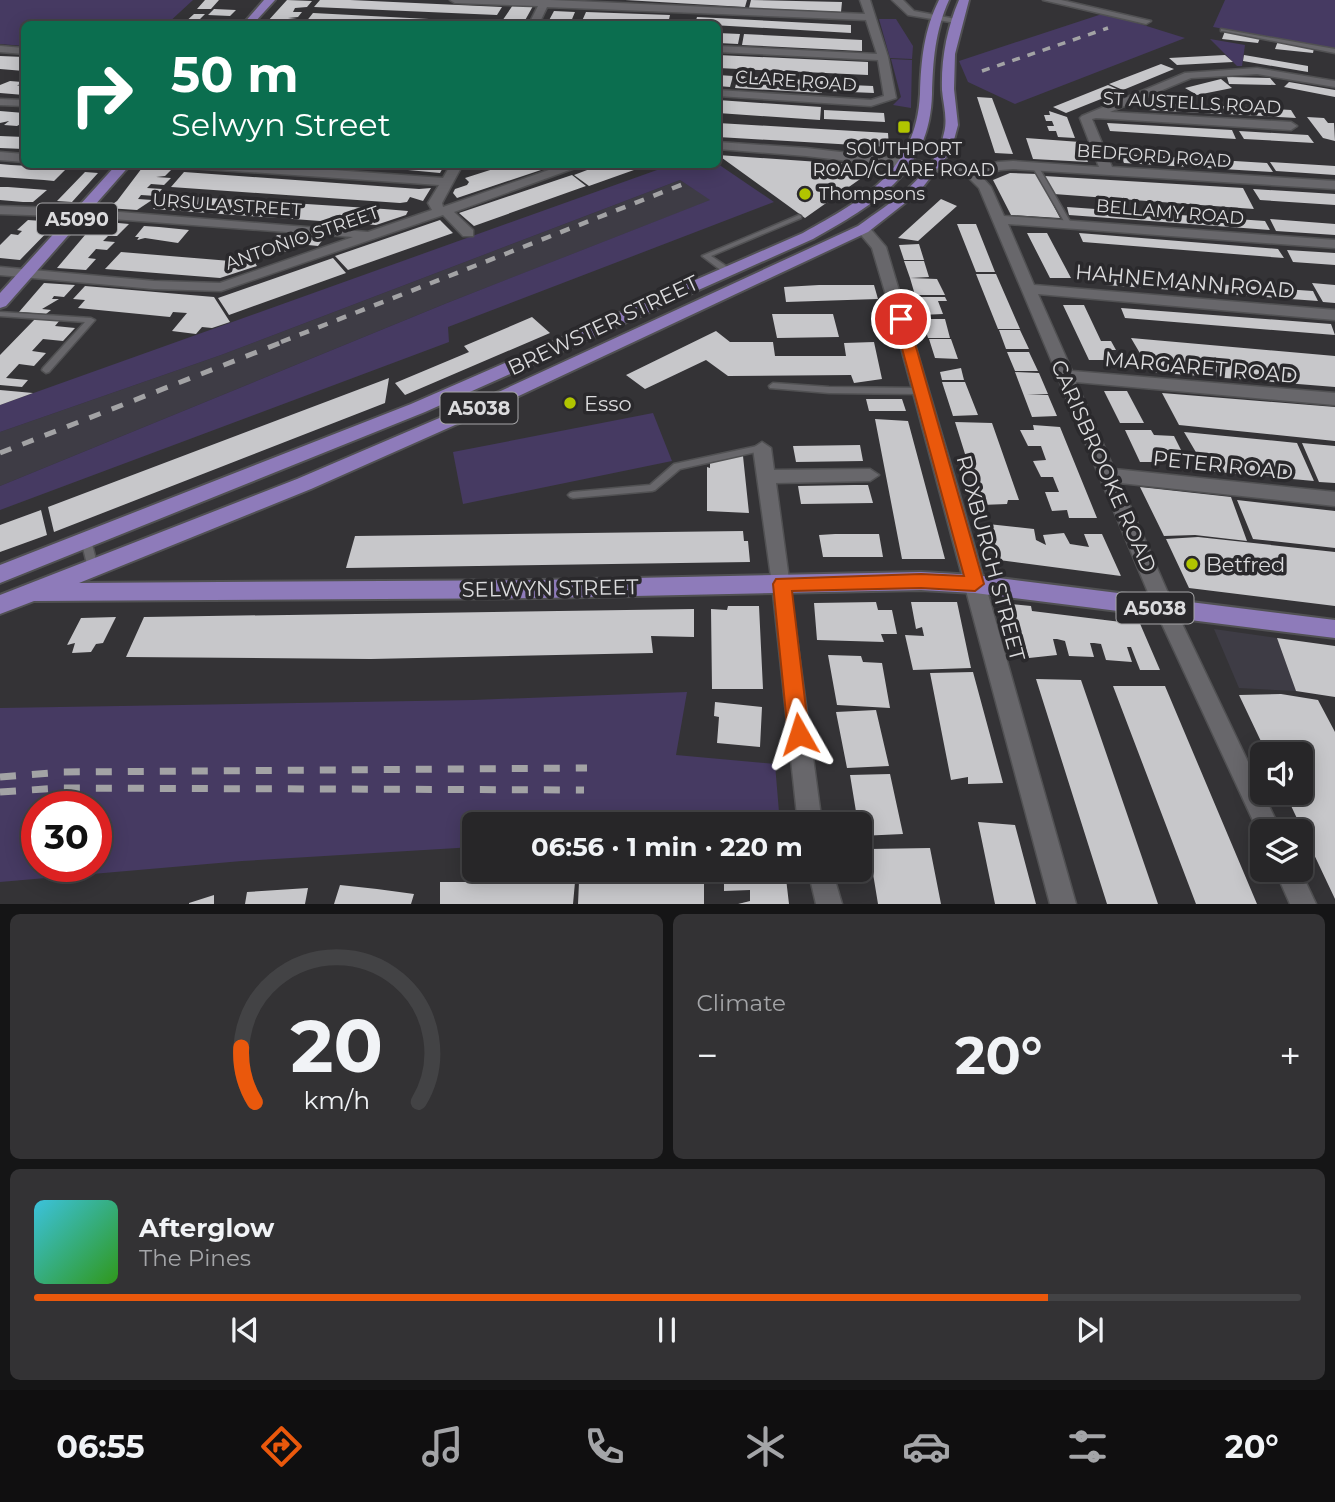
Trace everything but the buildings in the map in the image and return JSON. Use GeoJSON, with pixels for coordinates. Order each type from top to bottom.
{"type":"FeatureCollection","features":[{"type":"Feature","properties":{"kind":"main road"},"geometry":{"type":"LineString","coordinates":[[251,21],[270,0]]}},
{"type":"Feature","properties":{"kind":"main road","name":"A5038"},"geometry":{"type":"LineString","coordinates":[[908,164],[922,129],[928,52],[944,0]]}},
{"type":"Feature","properties":{"kind":"main road","name":"A5038"},"geometry":{"type":"LineString","coordinates":[[935,167],[951,135],[949,50],[964,0]]}},
{"type":"Feature","properties":{"kind":"main road","name":"BREWSTER STREET"},"geometry":{"type":"LineString","coordinates":[[0,575],[430,403],[729,272],[842,217],[873,196],[908,164]]}},
{"type":"Feature","properties":{"kind":"main road","name":"BREWSTER STREET"},"geometry":{"type":"LineString","coordinates":[[0,605],[304,484],[485,405],[863,229],[891,209],[935,167]]}},
{"type":"Feature","properties":{"kind":"main road","name":"A5090"},"geometry":{"type":"LineString","coordinates":[[0,303],[122,168]]}},
{"type":"Feature","properties":{"kind":"main road"},"geometry":{"type":"LineString","coordinates":[[125,590],[116,578],[116,570],[134,551]]}},
{"type":"Feature","properties":{"kind":"main road","name":"SELWYN STREET"},"geometry":{"type":"LineString","coordinates":[[34,592],[540,589],[921,581],[975,584]]}},
{"type":"Feature","properties":{"kind":"main road","name":"A5038"},"geometry":{"type":"LineString","coordinates":[[975,584],[1335,629]]}},
{"type":"Feature","properties":{"kind":"street"},"geometry":{"type":"LineString","coordinates":[[455,0],[872,17]]}},
{"type":"Feature","properties":{"kind":"street"},"geometry":{"type":"LineString","coordinates":[[721,49],[883,57],[865,0]]}},
{"type":"Feature","properties":{"kind":"street"},"geometry":{"type":"LineString","coordinates":[[897,0],[906,11],[956,20]]}},
{"type":"Feature","properties":{"kind":"street"},"geometry":{"type":"LineString","coordinates":[[1048,0],[1146,21]]}},
{"type":"Feature","properties":{"kind":"street"},"geometry":{"type":"LineString","coordinates":[[536,21],[545,2]]}},
{"type":"Feature","properties":{"kind":"street"},"geometry":{"type":"LineString","coordinates":[[0,49],[21,51]]}},
{"type":"Feature","properties":{"kind":"street","name":"CLARE ROAD"},"geometry":{"type":"LineString","coordinates":[[721,93],[871,103],[884,101],[891,96],[883,57]]}},
{"type":"Feature","properties":{"kind":"street"},"geometry":{"type":"LineString","coordinates":[[1107,170],[1086,118],[1189,75],[1257,71],[1335,84]]}},
{"type":"Feature","properties":{"kind":"street"},"geometry":{"type":"LineString","coordinates":[[0,102],[21,103]]}},
{"type":"Feature","properties":{"kind":"street","name":"ST AUSTELLS ROAD"},"geometry":{"type":"LineString","coordinates":[[1092,114],[1290,126]]}},
{"type":"Feature","properties":{"kind":"street"},"geometry":{"type":"LineString","coordinates":[[721,146],[935,167],[973,175]]}},
{"type":"Feature","properties":{"kind":"street"},"geometry":{"type":"LineString","coordinates":[[0,156],[21,158]]}},
{"type":"Feature","properties":{"kind":"street","name":"BEDFORD ROAD"},"geometry":{"type":"LineString","coordinates":[[973,175],[998,166],[1035,166],[1335,185]]}},
{"type":"Feature","properties":{"kind":"street"},"geometry":{"type":"LineString","coordinates":[[247,168],[446,182]]}},
{"type":"Feature","properties":{"kind":"street"},"geometry":{"type":"LineString","coordinates":[[455,168],[435,203],[468,233]]}},
{"type":"Feature","properties":{"kind":"street","name":"ANTONIO STREET"},"geometry":{"type":"LineString","coordinates":[[0,271],[153,285],[221,287],[568,168]]}},
{"type":"Feature","properties":{"kind":"street","name":"CARISBROOKE ROAD"},"geometry":{"type":"LineString","coordinates":[[973,175],[985,187],[1001,220],[1031,289],[1063,376],[1166,609],[1263,819]]}},
{"type":"Feature","properties":{"kind":"street","name":"URSULA STREET"},"geometry":{"type":"LineString","coordinates":[[0,209],[369,235]]}},
{"type":"Feature","properties":{"kind":"street","name":"BELLAMY ROAD"},"geometry":{"type":"LineString","coordinates":[[1001,220],[1335,244]]}},
{"type":"Feature","properties":{"kind":"street","name":"ROXBURGH STREET"},"geometry":{"type":"LineString","coordinates":[[863,229],[879,247],[923,391],[1063,904]]}},
{"type":"Feature","properties":{"kind":"street","name":"HAHNEMANN ROAD"},"geometry":{"type":"LineString","coordinates":[[1031,289],[1335,315]]}},
{"type":"Feature","properties":{"kind":"street","name":"MARGARET ROAD"},"geometry":{"type":"LineString","coordinates":[[1063,376],[1335,399]]}},
{"type":"Feature","properties":{"kind":"street"},"geometry":{"type":"LineString","coordinates":[[762,448],[782,584],[809,812]]}},
{"type":"Feature","properties":{"kind":"street"},"geometry":{"type":"LineString","coordinates":[[765,477],[870,475]]}},
{"type":"Feature","properties":{"kind":"street","name":"PETER ROAD"},"geometry":{"type":"LineString","coordinates":[[1107,475],[1335,499]]}},
{"type":"Feature","properties":{"kind":"street"},"geometry":{"type":"LineString","coordinates":[[823,882],[829,904]]}},
{"type":"Feature","properties":{"kind":"street"},"geometry":{"type":"LineString","coordinates":[[1293,882],[1303,904]]}},
{"type":"Feature","properties":{"kind":"lane"},"geometry":{"type":"LineString","coordinates":[[1223,30],[1335,51]]}},
{"type":"Feature","properties":{"kind":"lane"},"geometry":{"type":"LineString","coordinates":[[1035,166],[1068,223]]}},
{"type":"Feature","properties":{"kind":"lane"},"geometry":{"type":"LineString","coordinates":[[729,272],[706,256],[799,217]]}},
{"type":"Feature","properties":{"kind":"lane"},"geometry":{"type":"LineString","coordinates":[[0,314],[91,320],[46,370]]}},
{"type":"Feature","properties":{"kind":"lane"},"geometry":{"type":"LineString","coordinates":[[773,386],[839,391],[923,391]]}},
{"type":"Feature","properties":{"kind":"lane"},"geometry":{"type":"LineString","coordinates":[[573,495],[652,488],[677,466],[762,448]]}},
{"type":"Feature","properties":{"kind":"lane"},"geometry":{"type":"LineString","coordinates":[[86,540],[93,568]]}},
{"type":"Feature","properties":{"kind":"shaded area"},"geometry":{"type":"Polygon","coordinates":[[[0,0],[193,0],[170,21],[21,21],[21,46],[0,44],[0,0]]]}},
{"type":"Feature","properties":{"kind":"shaded area"},"geometry":{"type":"Polygon","coordinates":[[[1225,0],[1335,0],[1335,49],[1213,27],[1225,0]]]}},
{"type":"Feature","properties":{"kind":"shaded area"},"geometry":{"type":"Polygon","coordinates":[[[1105,13],[1185,38],[1015,104],[968,82],[959,61],[1105,13]]]}},
{"type":"Feature","properties":{"kind":"shaded area"},"geometry":{"type":"Polygon","coordinates":[[[879,19],[896,19],[913,46],[912,59],[890,58],[879,19]]]}},
{"type":"Feature","properties":{"kind":"shaded area"},"geometry":{"type":"Polygon","coordinates":[[[1210,39],[1245,45],[1242,66],[1237,66],[1210,39]]]}},
{"type":"Feature","properties":{"kind":"shaded area"},"geometry":{"type":"Polygon","coordinates":[[[891,59],[912,60],[911,108],[893,105],[901,97],[891,59]]]}},
{"type":"Feature","properties":{"kind":"shaded area"},"geometry":{"type":"Polygon","coordinates":[[[721,166],[774,202],[448,327],[449,342],[0,510],[0,486],[447,303],[710,200],[680,180],[221,355],[0,432],[0,405],[663,168],[721,166]]]}},
{"type":"Feature","properties":{"kind":"shaded area"},"geometry":{"type":"Polygon","coordinates":[[[680,180],[711,200],[447,303],[0,486],[0,432],[221,355],[680,180]]]}},
{"type":"Feature","properties":{"kind":"shaded area"},"geometry":{"type":"Polygon","coordinates":[[[653,413],[672,461],[463,504],[453,452],[653,413]]]}},
{"type":"Feature","properties":{"kind":"shaded area"},"geometry":{"type":"Polygon","coordinates":[[[1214,629],[1277,638],[1296,691],[1239,688],[1214,629]]]}},
{"type":"Feature","properties":{"kind":"shaded area"},"geometry":{"type":"Polygon","coordinates":[[[687,692],[676,755],[775,764],[779,812],[462,812],[462,848],[242,861],[112,872],[112,791],[21,791],[21,880],[0,882],[0,708],[473,700],[687,692]]]}},
{"type":"Feature","properties":{"kind":"railway"},"geometry":{"type":"LineString","coordinates":[[982,71],[1108,28]]}},
{"type":"Feature","properties":{"kind":"railway"},"geometry":{"type":"LineString","coordinates":[[281,342],[686,183]]}},
{"type":"Feature","properties":{"kind":"railway"},"geometry":{"type":"LineString","coordinates":[[0,453],[285,341]]}},
{"type":"Feature","properties":{"kind":"railway"},"geometry":{"type":"LineString","coordinates":[[0,777],[63,772],[587,768]]}},
{"type":"Feature","properties":{"kind":"railway"},"geometry":{"type":"LineString","coordinates":[[0,792],[60,788],[584,790]]}},
{"type":"Feature","properties":{"kind":"place","name":"SOUTHPORT ROAD/CLARE ROAD"},"geometry":{"type":"Point","coordinates":[904,127]}},
{"type":"Feature","properties":{"kind":"place","name":"Thompsons"},"geometry":{"type":"Point","coordinates":[805,194]}},
{"type":"Feature","properties":{"kind":"place","name":"Esso"},"geometry":{"type":"Point","coordinates":[570,403]}},
{"type":"Feature","properties":{"kind":"place","name":"Betfred"},"geometry":{"type":"Point","coordinates":[1192,564]}},
{"type":"Feature","properties":{"kind":"route"},"geometry":{"type":"LineString","coordinates":[[799,734],[782,584],[921,581],[975,584],[901,319]]}}]}
